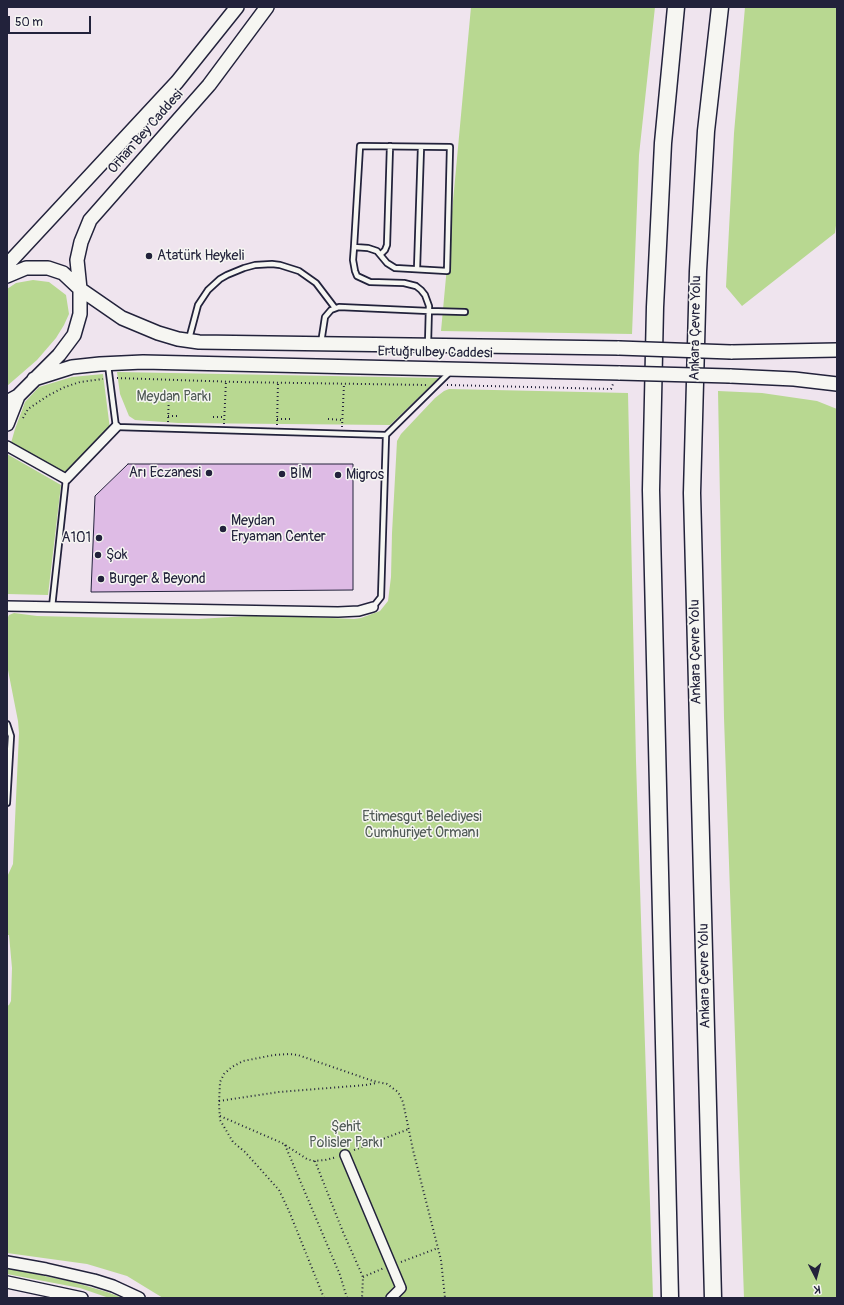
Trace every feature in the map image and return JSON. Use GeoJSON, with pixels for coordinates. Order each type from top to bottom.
{"type":"FeatureCollection","features":[{"type":"Feature","properties":{"kind":"highway"},"geometry":{"type":"LineString","coordinates":[[670,1298],[651,490],[655,307],[663,143],[676,7]]}},
{"type":"Feature","properties":{"kind":"highway","name":"Ankara Çevre Yolu"},"geometry":{"type":"LineString","coordinates":[[713,1298],[692,493],[698,271],[706,131],[720,7]]}},
{"type":"Feature","properties":{"kind":"main road","name":"Orhan Bey Caddesi"},"geometry":{"type":"LineString","coordinates":[[7,265],[177,82],[237,7]]}},
{"type":"Feature","properties":{"kind":"main road","name":"Orhan Bey Caddesi"},"geometry":{"type":"LineString","coordinates":[[12,399],[59,355],[74,335],[80,314],[80,289],[77,260],[81,242],[90,220],[209,85],[267,7]]}},
{"type":"Feature","properties":{"kind":"main road","name":"Ertuğrulbey Caddesi"},"geometry":{"type":"LineString","coordinates":[[7,276],[26,268],[48,268],[63,273],[80,289],[122,318],[158,333],[188,340],[206,342],[619,348],[731,352],[837,350]]}},
{"type":"Feature","properties":{"kind":"main road","name":"Ertuğrulbey Caddesi"},"geometry":{"type":"LineString","coordinates":[[34,379],[72,367],[143,362],[453,370],[617,378],[730,376],[837,384]]}},
{"type":"Feature","properties":{"kind":"main road"},"geometry":{"type":"LineString","coordinates":[[7,424],[12,399]]}},
{"type":"Feature","properties":{"kind":"street"},"geometry":{"type":"LineString","coordinates":[[7,446],[66,479],[116,427]]}},
{"type":"Feature","properties":{"kind":"street"},"geometry":{"type":"LineString","coordinates":[[7,606],[338,612],[359,611],[373,607]]}},
{"type":"Feature","properties":{"kind":"street"},"geometry":{"type":"LineString","coordinates":[[345,1155],[401,1288],[391,1298]]}},
{"type":"Feature","properties":{"kind":"street"},"geometry":{"type":"LineString","coordinates":[[7,1262],[94,1280],[113,1286],[139,1298]]}},
{"type":"Feature","properties":{"kind":"street"},"geometry":{"type":"LineString","coordinates":[[7,1282],[82,1298]]}},
{"type":"Feature","properties":{"kind":"lane"},"geometry":{"type":"LineString","coordinates":[[354,247],[373,249],[380,254],[388,264],[396,268],[447,271],[450,147],[360,146],[354,247],[353,266],[358,276],[370,282],[404,283],[416,286],[425,295],[429,306],[427,345]]}},
{"type":"Feature","properties":{"kind":"lane"},"geometry":{"type":"LineString","coordinates":[[380,254],[386,247],[390,146]]}},
{"type":"Feature","properties":{"kind":"lane"},"geometry":{"type":"LineString","coordinates":[[417,269],[421,146]]}},
{"type":"Feature","properties":{"kind":"lane"},"geometry":{"type":"LineString","coordinates":[[188,340],[198,305],[208,290],[227,275],[255,265],[280,265],[299,271],[316,283],[335,308]]}},
{"type":"Feature","properties":{"kind":"lane"},"geometry":{"type":"LineString","coordinates":[[321,344],[325,317],[335,308],[343,307],[429,312],[465,312]]}},
{"type":"Feature","properties":{"kind":"lane"},"geometry":{"type":"LineString","coordinates":[[108,364],[116,427],[386,435]]}},
{"type":"Feature","properties":{"kind":"lane"},"geometry":{"type":"LineString","coordinates":[[373,607],[381,597],[386,435],[453,370]]}},
{"type":"Feature","properties":{"kind":"lane"},"geometry":{"type":"LineString","coordinates":[[52,607],[66,479]]}},
{"type":"Feature","properties":{"kind":"lane"},"geometry":{"type":"LineString","coordinates":[[7,724],[11,736],[7,803]]}},
{"type":"Feature","properties":{"kind":"path"},"geometry":{"type":"LineString","coordinates":[[20,423],[28,410],[49,395],[80,382],[110,378],[611,389],[617,378]]}},
{"type":"Feature","properties":{"kind":"path"},"geometry":{"type":"LineString","coordinates":[[224,431],[226,381]]}},
{"type":"Feature","properties":{"kind":"path"},"geometry":{"type":"LineString","coordinates":[[277,432],[278,382]]}},
{"type":"Feature","properties":{"kind":"path"},"geometry":{"type":"LineString","coordinates":[[342,434],[344,384]]}},
{"type":"Feature","properties":{"kind":"path"},"geometry":{"type":"LineString","coordinates":[[168,429],[169,393]]}},
{"type":"Feature","properties":{"kind":"path"},"geometry":{"type":"LineString","coordinates":[[168,416],[179,416]]}},
{"type":"Feature","properties":{"kind":"path"},"geometry":{"type":"LineString","coordinates":[[213,417],[224,418]]}},
{"type":"Feature","properties":{"kind":"path"},"geometry":{"type":"LineString","coordinates":[[277,419],[290,419]]}},
{"type":"Feature","properties":{"kind":"path"},"geometry":{"type":"LineString","coordinates":[[328,419],[342,420]]}},
{"type":"Feature","properties":{"kind":"path"},"geometry":{"type":"LineString","coordinates":[[324,1298],[280,1190],[245,1152],[233,1142],[220,1120],[220,1082],[224,1074],[232,1066],[243,1061],[274,1055],[298,1055],[387,1084],[398,1092],[403,1102],[441,1260],[445,1298]]}},
{"type":"Feature","properties":{"kind":"path"},"geometry":{"type":"LineString","coordinates":[[219,1101],[279,1092],[366,1085],[378,1082]]}},
{"type":"Feature","properties":{"kind":"path"},"geometry":{"type":"LineString","coordinates":[[220,1116],[285,1144],[307,1159],[315,1161],[345,1155],[358,1148],[409,1129]]}},
{"type":"Feature","properties":{"kind":"path"},"geometry":{"type":"LineString","coordinates":[[285,1144],[340,1275],[347,1298]]}},
{"type":"Feature","properties":{"kind":"path"},"geometry":{"type":"LineString","coordinates":[[315,1161],[362,1277],[362,1298]]}},
{"type":"Feature","properties":{"kind":"green space"},"geometry":{"type":"Polygon","coordinates":[[[471,7],[655,7],[639,155],[632,334],[441,331],[471,7]]]}},
{"type":"Feature","properties":{"kind":"green space"},"geometry":{"type":"Polygon","coordinates":[[[745,7],[837,7],[837,218],[835,233],[742,306],[726,287],[734,133],[745,7]]]}},
{"type":"Feature","properties":{"kind":"green space"},"geometry":{"type":"Polygon","coordinates":[[[33,280],[49,282],[66,295],[69,314],[56,338],[37,360],[7,386],[7,289],[16,283],[33,280]]]}},
{"type":"Feature","properties":{"kind":"green space","name":"Meydan Parkı"},"geometry":{"type":"Polygon","coordinates":[[[117,372],[439,378],[390,425],[178,423],[135,420],[129,416],[120,394],[117,372]]]}},
{"type":"Feature","properties":{"kind":"green space"},"geometry":{"type":"Polygon","coordinates":[[[103,374],[110,429],[67,474],[11,443],[25,402],[39,387],[72,377],[103,374]]]}},
{"type":"Feature","properties":{"kind":"green space","name":"Etimesgut Belediyesi Cumhuriyet Ormanı"},"geometry":{"type":"Polygon","coordinates":[[[449,389],[628,393],[636,761],[653,1298],[163,1298],[127,1276],[87,1264],[7,1253],[7,1006],[11,1001],[12,968],[9,935],[7,935],[7,877],[13,864],[19,733],[7,665],[7,619],[9,615],[14,613],[37,616],[198,619],[265,615],[354,619],[380,611],[388,601],[391,577],[397,441],[401,434],[435,398],[449,389]]]}},
{"type":"Feature","properties":{"kind":"green space"},"geometry":{"type":"Polygon","coordinates":[[[718,391],[762,393],[817,401],[837,409],[837,1298],[744,1298],[724,718],[718,391]]]}},
{"type":"Feature","properties":{"kind":"green space"},"geometry":{"type":"Polygon","coordinates":[[[7,454],[61,485],[48,595],[7,594],[7,454]]]}},
{"type":"Feature","properties":{"kind":"green space"},"geometry":{"type":"Polygon","coordinates":[[[7,1268],[73,1282],[123,1298],[109,1298],[80,1288],[7,1274],[7,1268]]]}},
{"type":"Feature","properties":{"kind":"building","name":"Meydan Eryaman Center"},"geometry":{"type":"Polygon","coordinates":[[[128,464],[353,464],[353,590],[91,592],[95,496],[128,464]]]}},
{"type":"Feature","properties":{"kind":"place","name":"Atatürk Heykeli"},"geometry":{"type":"Point","coordinates":[149,256]}},
{"type":"Feature","properties":{"kind":"place","name":"Arı Eczanesi"},"geometry":{"type":"Point","coordinates":[209,473]}},
{"type":"Feature","properties":{"kind":"place","name":"BİM"},"geometry":{"type":"Point","coordinates":[282,474]}},
{"type":"Feature","properties":{"kind":"place","name":"Migros"},"geometry":{"type":"Point","coordinates":[338,475]}},
{"type":"Feature","properties":{"kind":"place","name":"Meydan Eryaman Center"},"geometry":{"type":"Point","coordinates":[223,529]}},
{"type":"Feature","properties":{"kind":"place","name":"A101"},"geometry":{"type":"Point","coordinates":[99,538]}},
{"type":"Feature","properties":{"kind":"place","name":"Şok"},"geometry":{"type":"Point","coordinates":[98,555]}},
{"type":"Feature","properties":{"kind":"place","name":"Burger & Beyond"},"geometry":{"type":"Point","coordinates":[101,579]}},
{"type":"Feature","properties":{"kind":"park label","name":"Şehit Polisler Parkı"},"geometry":{"type":"Point","coordinates":[346,1136]}}]}
